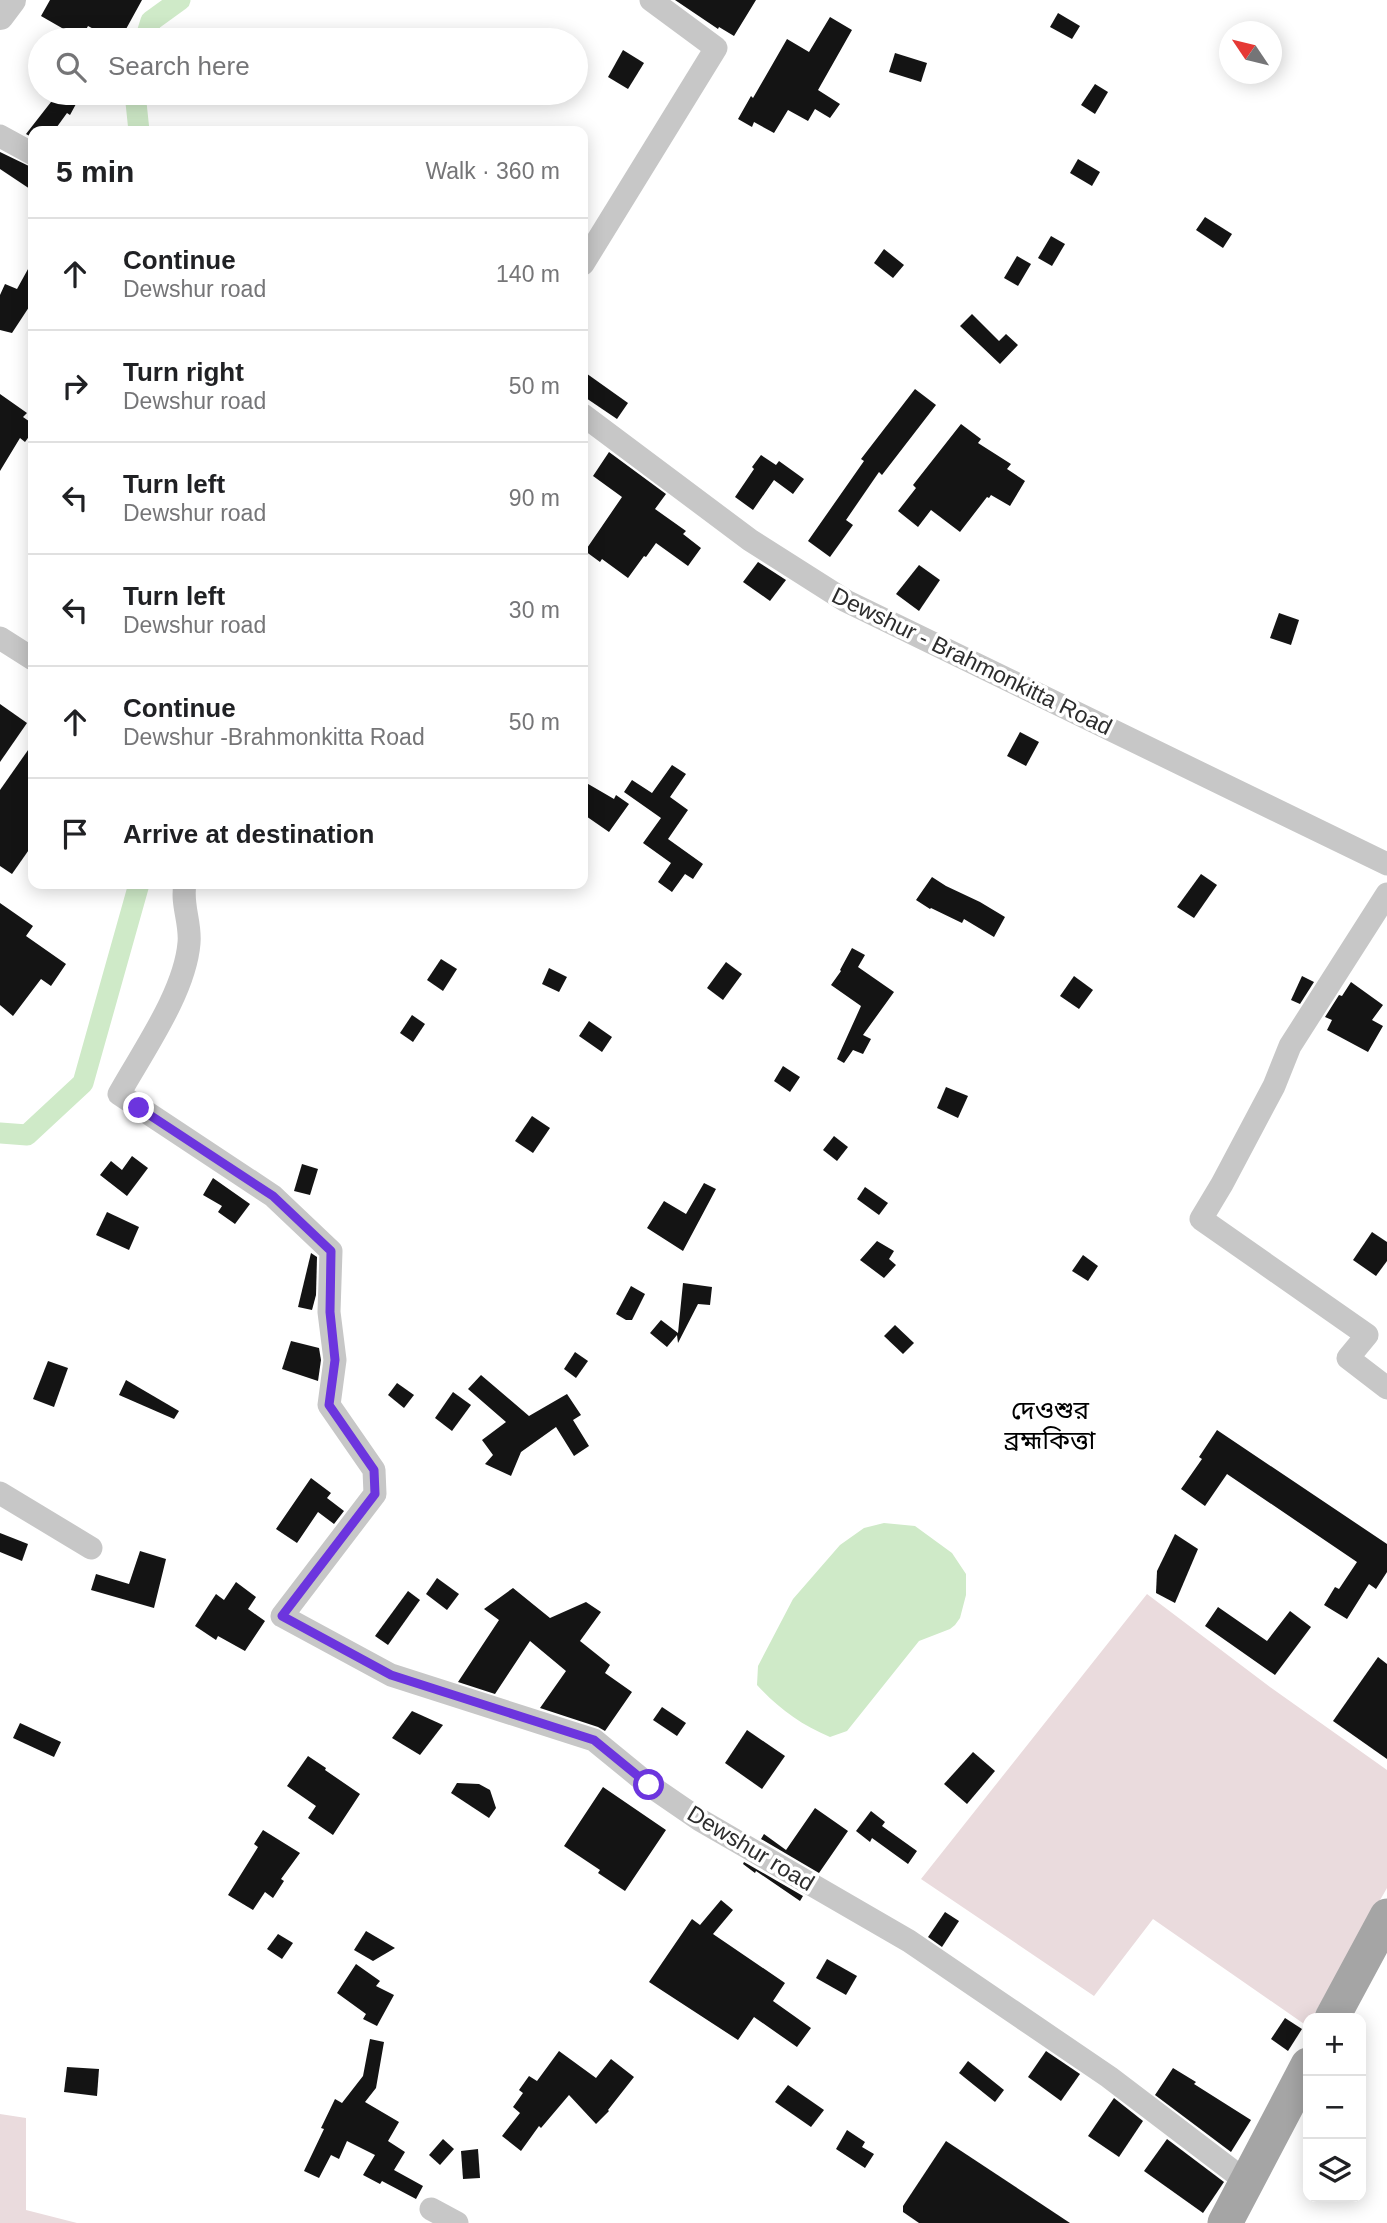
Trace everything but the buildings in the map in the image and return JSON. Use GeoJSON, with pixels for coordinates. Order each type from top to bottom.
{"type":"FeatureCollection","features":[{"type":"Feature","properties":{"kind":"main road"},"geometry":{"type":"LineString","coordinates":[[1335,2013],[1387,1916]]}},
{"type":"Feature","properties":{"kind":"main road"},"geometry":{"type":"LineString","coordinates":[[1225,2223],[1303,2075]]}},
{"type":"Feature","properties":{"kind":"street"},"geometry":{"type":"LineString","coordinates":[[0,16],[12,0]]}},
{"type":"Feature","properties":{"kind":"street"},"geometry":{"type":"LineString","coordinates":[[588,256],[716,48],[651,0]]}},
{"type":"Feature","properties":{"kind":"street"},"geometry":{"type":"LineString","coordinates":[[0,136],[28,151]]}},
{"type":"Feature","properties":{"kind":"street","name":"Dewshur - Brahmonkitta Road"},"geometry":{"type":"LineString","coordinates":[[588,419],[750,540],[846,601],[1387,864]]}},
{"type":"Feature","properties":{"kind":"street"},"geometry":{"type":"LineString","coordinates":[[0,638],[28,656]]}},
{"type":"Feature","properties":{"kind":"street","name":"Dewshur road"},"geometry":{"type":"LineString","coordinates":[[184,889],[190,942],[177,992],[119,1094],[273,1196],[331,1251],[330,1312],[335,1360],[329,1405],[374,1470],[375,1494],[282,1616],[391,1675],[594,1740],[649,1785],[700,1820],[909,1941],[1109,2077],[1247,2182]]}},
{"type":"Feature","properties":{"kind":"street"},"geometry":{"type":"LineString","coordinates":[[1387,894],[1290,1046],[1274,1086],[1223,1184],[1201,1219],[1367,1335],[1348,1358],[1387,1388]]}},
{"type":"Feature","properties":{"kind":"street"},"geometry":{"type":"LineString","coordinates":[[0,1493],[91,1548]]}},
{"type":"Feature","properties":{"kind":"street"},"geometry":{"type":"LineString","coordinates":[[431,2209],[457,2223]]}},
{"type":"Feature","properties":{"kind":"shaded area"},"geometry":{"type":"Polygon","coordinates":[[[884,1523],[915,1526],[952,1553],[966,1574],[966,1595],[960,1618],[955,1625],[919,1641],[847,1731],[830,1737],[800,1721],[765,1693],[757,1685],[758,1666],[793,1599],[840,1545],[864,1528],[884,1523]]]}},
{"type":"Feature","properties":{"kind":"shaded area"},"geometry":{"type":"Polygon","coordinates":[[[1147,1594],[1270,1687],[1387,1770],[1387,1888],[1315,2013],[1303,2013],[1303,2023],[1153,1919],[1094,1996],[921,1879],[1147,1594]]]}},
{"type":"Feature","properties":{"kind":"shaded area"},"geometry":{"type":"Polygon","coordinates":[[[0,2114],[26,2118],[26,2210],[77,2223],[0,2223],[0,2114]]]}},
{"type":"Feature","properties":{"kind":"waterway"},"geometry":{"type":"LineString","coordinates":[[149,28],[151,21],[180,0]]}},
{"type":"Feature","properties":{"kind":"waterway"},"geometry":{"type":"LineString","coordinates":[[136,105],[138,126]]}},
{"type":"Feature","properties":{"kind":"waterway"},"geometry":{"type":"LineString","coordinates":[[0,1133],[27,1135],[83,1083],[138,889]]}},
{"type":"Feature","properties":{"kind":"district","name":"দেওশুর ব্রহ্মকিত্তা"},"geometry":{"type":"Point","coordinates":[1050,1425]}},
{"type":"Feature","properties":{"kind":"route"},"geometry":{"type":"LineString","coordinates":[[139,1108],[273,1196],[331,1251],[330,1312],[335,1360],[329,1405],[374,1470],[375,1494],[282,1616],[391,1675],[594,1740],[649,1785]]}}]}
